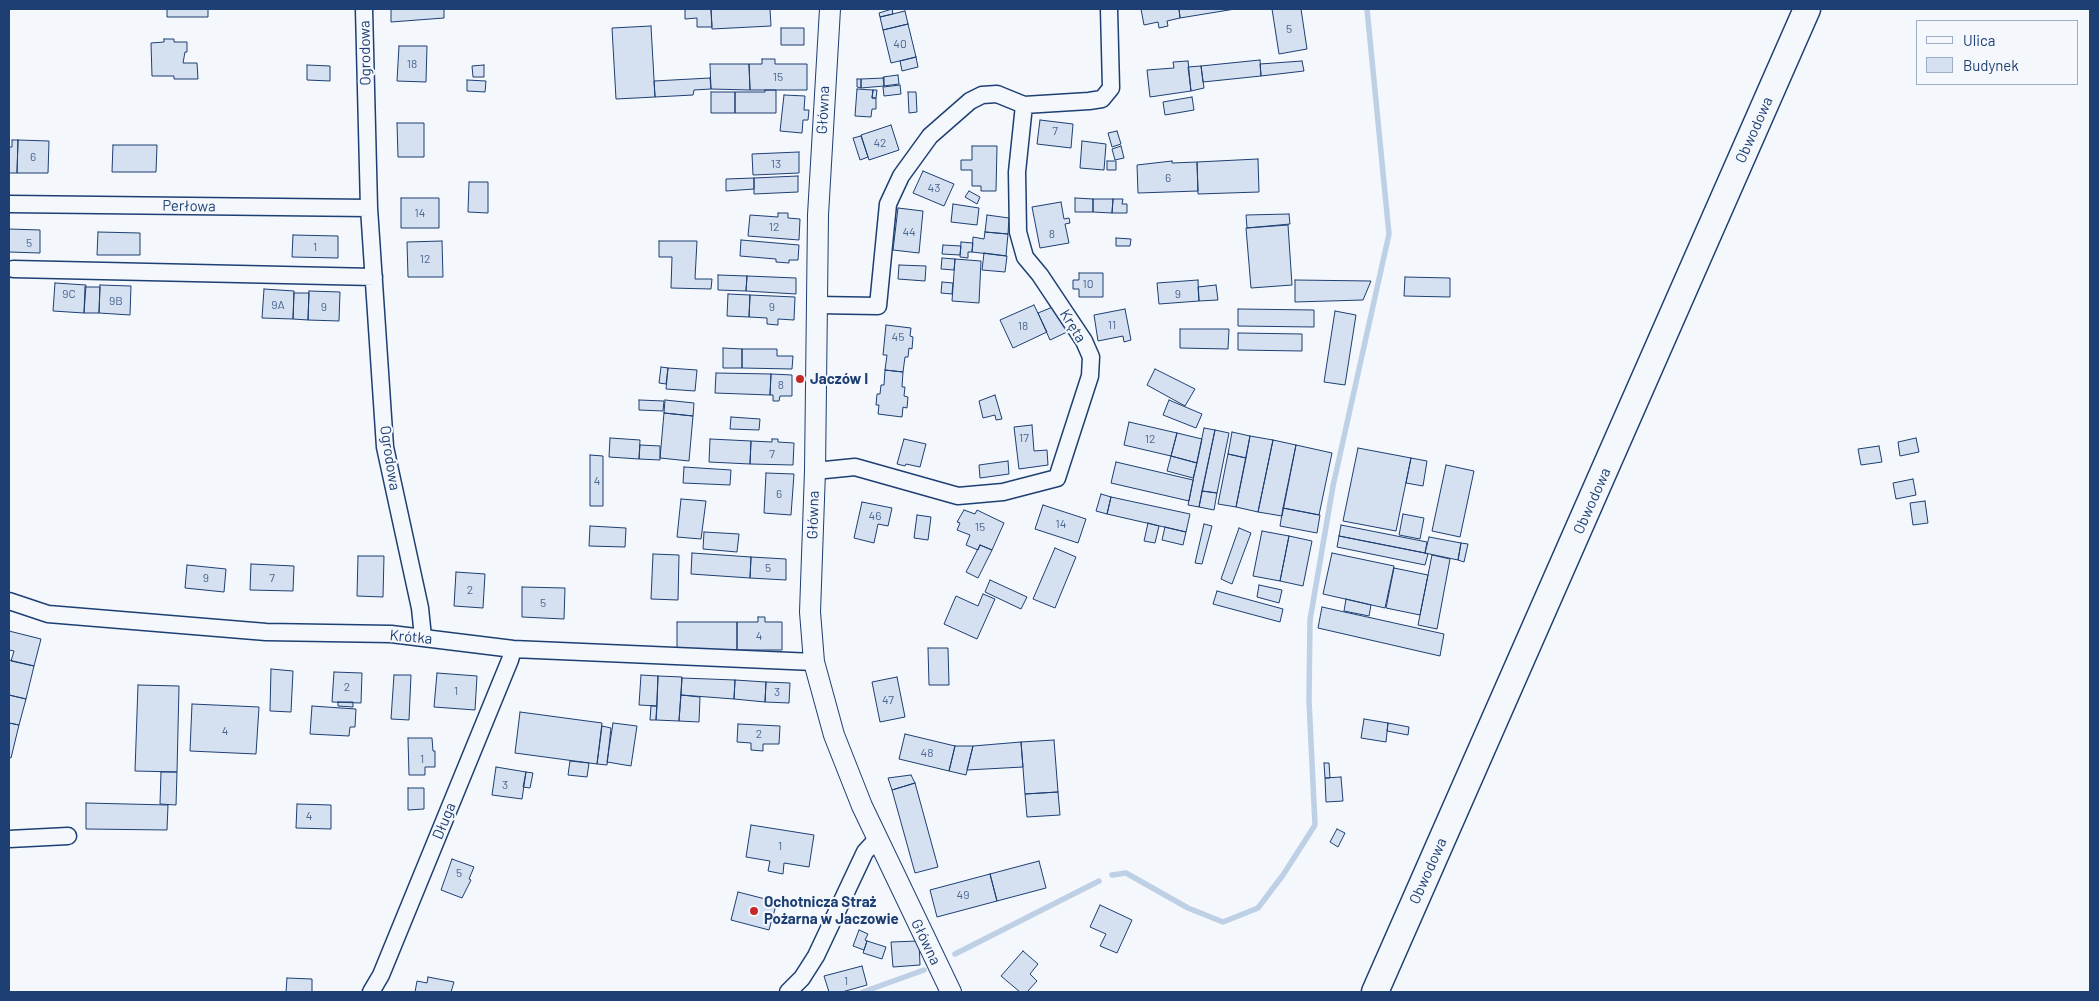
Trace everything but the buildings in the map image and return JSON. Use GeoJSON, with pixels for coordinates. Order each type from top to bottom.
{"type":"FeatureCollection","features":[{"type":"Feature","properties":{"kind":"main road","name":"Obwodowa"},"geometry":{"type":"LineString","coordinates":[[1375,992],[1807,9]]}},
{"type":"Feature","properties":{"kind":"street","name":"Ogrodowa"},"geometry":{"type":"LineString","coordinates":[[364,9],[369,208],[386,447],[420,608],[422,637]]}},
{"type":"Feature","properties":{"kind":"street","name":"Główna"},"geometry":{"type":"LineString","coordinates":[[830,9],[818,215],[815,471],[810,612],[814,662],[834,735],[877,839],[951,992]]}},
{"type":"Feature","properties":{"kind":"street"},"geometry":{"type":"LineString","coordinates":[[817,305],[878,306],[888,204],[901,176],[930,136],[970,101],[982,95],[997,94],[1024,104],[1102,99],[1111,88],[1109,9]]}},
{"type":"Feature","properties":{"kind":"street","name":"Kręta"},"geometry":{"type":"LineString","coordinates":[[815,471],[856,467],[958,496],[1003,492],[1057,478],[1090,376],[1091,356],[1084,341],[1040,275],[1025,257],[1018,232],[1017,172],[1024,104]]}},
{"type":"Feature","properties":{"kind":"street","name":"Perłowa"},"geometry":{"type":"LineString","coordinates":[[9,204],[369,208]]}},
{"type":"Feature","properties":{"kind":"street"},"geometry":{"type":"LineString","coordinates":[[13,269],[374,277]]}},
{"type":"Feature","properties":{"kind":"street","name":"Krótka"},"geometry":{"type":"LineString","coordinates":[[9,601],[48,614],[266,632],[391,634],[513,648],[814,662]]}},
{"type":"Feature","properties":{"kind":"street","name":"Długa"},"geometry":{"type":"LineString","coordinates":[[371,992],[384,966],[513,648]]}},
{"type":"Feature","properties":{"kind":"street"},"geometry":{"type":"LineString","coordinates":[[9,839],[68,836]]}},
{"type":"Feature","properties":{"kind":"street"},"geometry":{"type":"LineString","coordinates":[[788,992],[802,978],[816,956],[865,852],[877,839]]}},
{"type":"Feature","properties":{"kind":"waterway"},"geometry":{"type":"LineString","coordinates":[[1112,875],[1126,873],[1188,908],[1223,922],[1258,908],[1283,875],[1315,825],[1309,700],[1310,620],[1333,486],[1389,234],[1367,9]]}},
{"type":"Feature","properties":{"kind":"waterway"},"geometry":{"type":"LineString","coordinates":[[955,954],[1099,881]]}},
{"type":"Feature","properties":{"kind":"waterway"},"geometry":{"type":"LineString","coordinates":[[863,992],[924,970]]}},
{"type":"Feature","properties":{"kind":"place","name":"Jaczów I"},"geometry":{"type":"Point","coordinates":[800,379]}},
{"type":"Feature","properties":{"kind":"place","name":"Ochotnicza Straż Pożarna w Jaczowie"},"geometry":{"type":"Point","coordinates":[754,911]}}]}
